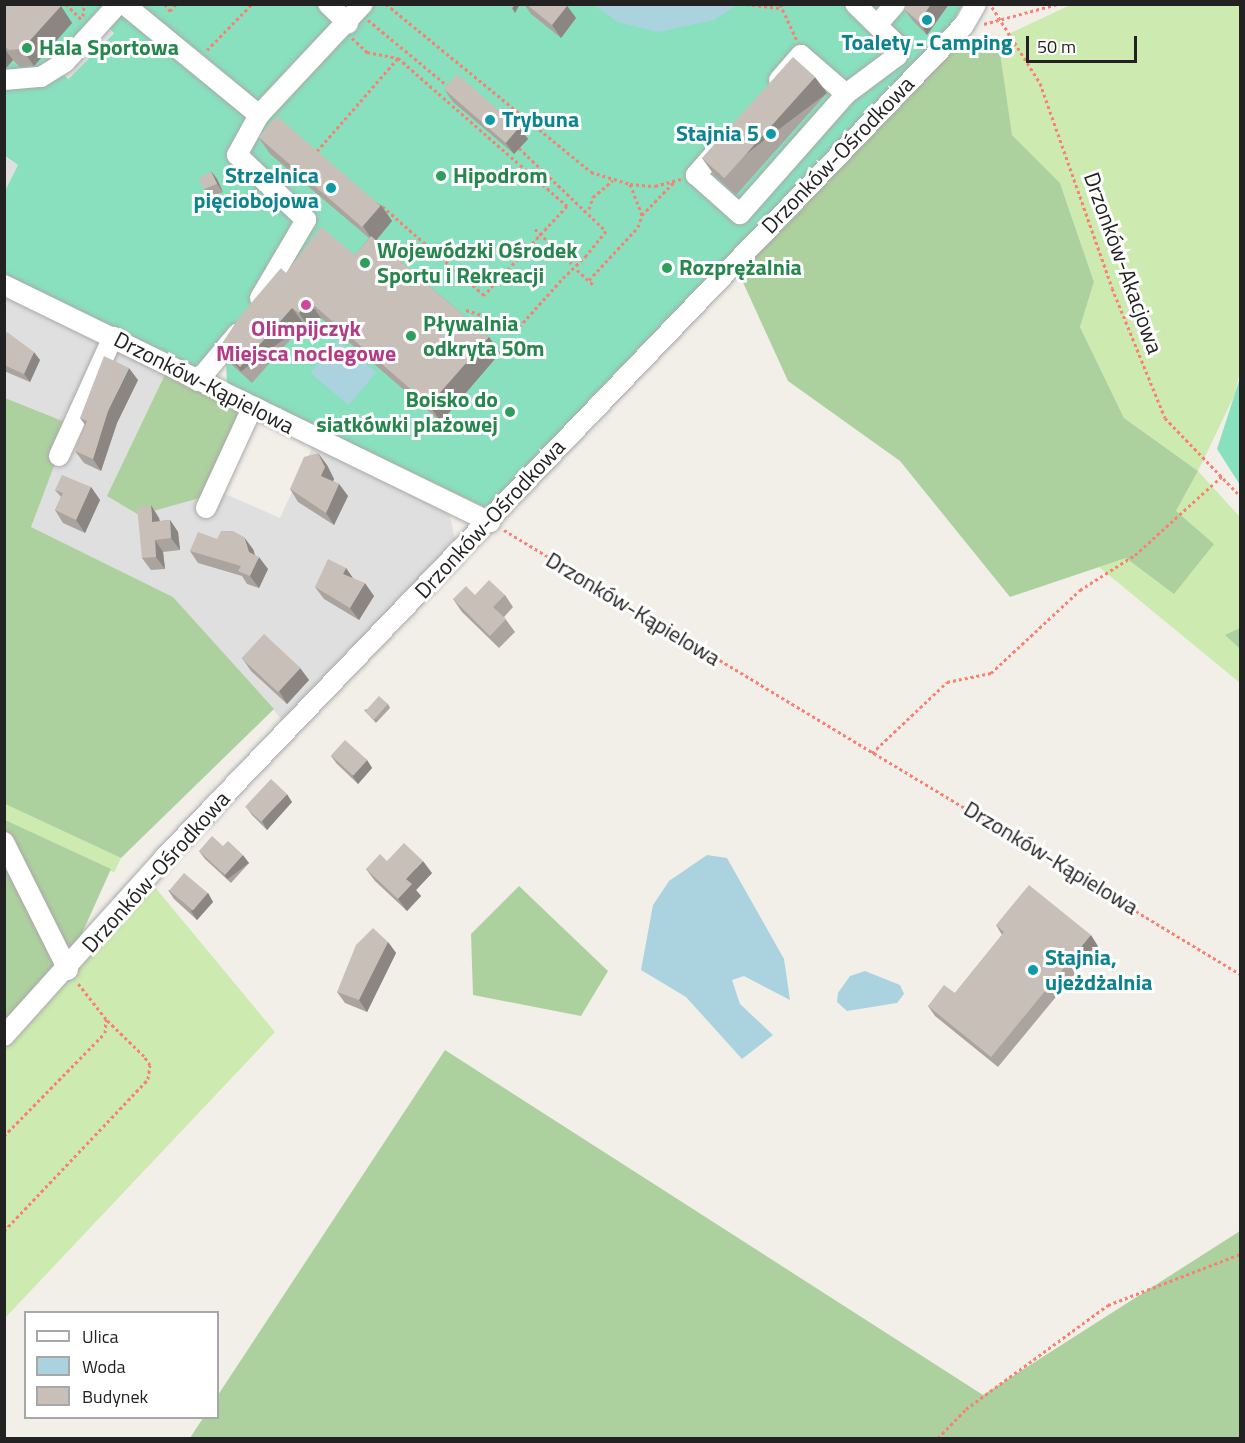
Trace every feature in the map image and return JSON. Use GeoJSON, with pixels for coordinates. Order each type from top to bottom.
{"type":"FeatureCollection","features":[{"type":"Feature","properties":{"kind":"street"},"geometry":{"type":"LineString","coordinates":[[4,80],[41,77],[65,62],[118,4]]}},
{"type":"Feature","properties":{"kind":"street"},"geometry":{"type":"LineString","coordinates":[[124,4],[259,115]]}},
{"type":"Feature","properties":{"kind":"street"},"geometry":{"type":"LineString","coordinates":[[328,4],[345,26]]}},
{"type":"Feature","properties":{"kind":"street"},"geometry":{"type":"LineString","coordinates":[[198,381],[226,352],[306,220],[237,155],[259,115],[345,26],[363,4]]}},
{"type":"Feature","properties":{"kind":"street"},"geometry":{"type":"LineString","coordinates":[[733,133],[696,176],[740,214],[846,94],[897,56],[897,44],[855,4]]}},
{"type":"Feature","properties":{"kind":"street"},"geometry":{"type":"LineString","coordinates":[[877,25],[895,4]]}},
{"type":"Feature","properties":{"kind":"street","name":"Drzonków-Ośrodkowa"},"geometry":{"type":"LineString","coordinates":[[4,1036],[68,970],[164,858],[490,522],[964,25],[976,4]]}},
{"type":"Feature","properties":{"kind":"street"},"geometry":{"type":"LineString","coordinates":[[764,98],[801,55],[846,94]]}},
{"type":"Feature","properties":{"kind":"street","name":"Drzonków-Kąpielowa"},"geometry":{"type":"LineString","coordinates":[[4,285],[113,337],[219,393],[490,522]]}},
{"type":"Feature","properties":{"kind":"street"},"geometry":{"type":"LineString","coordinates":[[59,456],[113,337]]}},
{"type":"Feature","properties":{"kind":"street"},"geometry":{"type":"LineString","coordinates":[[219,393],[226,352]]}},
{"type":"Feature","properties":{"kind":"street"},"geometry":{"type":"LineString","coordinates":[[206,508],[252,408]]}},
{"type":"Feature","properties":{"kind":"street"},"geometry":{"type":"LineString","coordinates":[[4,842],[68,970]]}},
{"type":"Feature","properties":{"kind":"path"},"geometry":{"type":"LineString","coordinates":[[66,4],[83,20]]}},
{"type":"Feature","properties":{"kind":"path"},"geometry":{"type":"LineString","coordinates":[[165,4],[170,11],[176,4]]}},
{"type":"Feature","properties":{"kind":"path"},"geometry":{"type":"LineString","coordinates":[[203,53],[252,4]]}},
{"type":"Feature","properties":{"kind":"path"},"geometry":{"type":"LineString","coordinates":[[386,4],[552,144],[591,172],[630,184],[675,181],[696,176]]}},
{"type":"Feature","properties":{"kind":"path"},"geometry":{"type":"LineString","coordinates":[[746,4],[779,6],[801,55]]}},
{"type":"Feature","properties":{"kind":"path","name":"Drzonków-Akacjowa"},"geometry":{"type":"LineString","coordinates":[[991,4],[1040,82],[1112,288],[1165,418],[1240,496]]}},
{"type":"Feature","properties":{"kind":"path"},"geometry":{"type":"LineString","coordinates":[[1003,23],[1057,4]]}},
{"type":"Feature","properties":{"kind":"path"},"geometry":{"type":"LineString","coordinates":[[345,26],[367,52],[398,58],[567,206],[484,295],[372,198]]}},
{"type":"Feature","properties":{"kind":"path"},"geometry":{"type":"LineString","coordinates":[[380,30],[459,94]]}},
{"type":"Feature","properties":{"kind":"path"},"geometry":{"type":"LineString","coordinates":[[210,48],[216,53]]}},
{"type":"Feature","properties":{"kind":"path"},"geometry":{"type":"LineString","coordinates":[[317,151],[398,58]]}},
{"type":"Feature","properties":{"kind":"path"},"geometry":{"type":"LineString","coordinates":[[459,78],[465,71]]}},
{"type":"Feature","properties":{"kind":"path"},"geometry":{"type":"LineString","coordinates":[[442,97],[455,83]]}},
{"type":"Feature","properties":{"kind":"path"},"geometry":{"type":"LineString","coordinates":[[309,144],[323,156]]}},
{"type":"Feature","properties":{"kind":"path"},"geometry":{"type":"LineString","coordinates":[[466,310],[519,327],[586,256],[606,231],[589,209],[519,148]]}},
{"type":"Feature","properties":{"kind":"path"},"geometry":{"type":"LineString","coordinates":[[589,209],[593,197],[613,180]]}},
{"type":"Feature","properties":{"kind":"path"},"geometry":{"type":"LineString","coordinates":[[589,280],[629,240],[642,215],[675,181]]}},
{"type":"Feature","properties":{"kind":"path"},"geometry":{"type":"LineString","coordinates":[[630,184],[642,215]]}},
{"type":"Feature","properties":{"kind":"path"},"geometry":{"type":"LineString","coordinates":[[535,229],[571,263]]}},
{"type":"Feature","properties":{"kind":"path"},"geometry":{"type":"LineString","coordinates":[[577,270],[595,286]]}},
{"type":"Feature","properties":{"kind":"path"},"geometry":{"type":"LineString","coordinates":[[872,753],[946,682],[991,673],[1080,590],[1135,555],[1222,476]]}},
{"type":"Feature","properties":{"kind":"path","name":"Drzonków-Kąpielowa"},"geometry":{"type":"LineString","coordinates":[[490,522],[1240,974]]}},
{"type":"Feature","properties":{"kind":"path"},"geometry":{"type":"LineString","coordinates":[[4,1231],[148,1079],[150,1065],[144,1056],[106,1019],[68,970]]}},
{"type":"Feature","properties":{"kind":"path"},"geometry":{"type":"LineString","coordinates":[[4,1136],[101,1039],[106,1019]]}},
{"type":"Feature","properties":{"kind":"path"},"geometry":{"type":"LineString","coordinates":[[938,1438],[966,1409],[1107,1305],[1240,1254]]}},
{"type":"Feature","properties":{"kind":"shaded area"},"geometry":{"type":"Polygon","coordinates":[[[105,24],[114,33],[68,79],[59,70],[105,24]]]}},
{"type":"Feature","properties":{"kind":"shaded area"},"geometry":{"type":"Polygon","coordinates":[[[5,157],[18,165],[5,192],[5,157]]]}},
{"type":"Feature","properties":{"kind":"shaded area"},"geometry":{"type":"Polygon","coordinates":[[[11,279],[169,366],[108,495],[221,492],[280,518],[318,435],[414,476],[450,516],[455,540],[422,595],[284,722],[173,597],[30,527],[70,425],[5,398],[4,297],[11,279]]]}},
{"type":"Feature","properties":{"kind":"green space","name":"Wojewódzki Ośrodek Sportu i Rekreacji"},"geometry":{"type":"Polygon","coordinates":[[[5,5],[962,5],[950,28],[494,504],[484,507],[227,384],[226,361],[198,371],[5,277],[4,193],[18,165],[5,156],[5,5]]]}},
{"type":"Feature","properties":{"kind":"green space"},"geometry":{"type":"Polygon","coordinates":[[[1070,5],[1240,5],[1240,370],[1235,394],[1198,471],[1124,418],[1080,327],[1094,282],[1060,183],[1011,136],[998,39],[1070,5]]]}},
{"type":"Feature","properties":{"kind":"green space"},"geometry":{"type":"Polygon","coordinates":[[[962,37],[998,39],[1012,135],[1060,183],[1094,282],[1080,327],[1124,418],[1198,471],[1176,511],[1214,544],[1174,594],[1126,558],[1010,597],[900,461],[788,381],[736,267],[962,37]]]}},
{"type":"Feature","properties":{"kind":"green space"},"geometry":{"type":"Polygon","coordinates":[[[169,366],[257,410],[221,492],[139,515],[107,496],[169,366]]]}},
{"type":"Feature","properties":{"kind":"green space"},"geometry":{"type":"Polygon","coordinates":[[[1240,378],[1240,485],[1217,449],[1240,378]]]}},
{"type":"Feature","properties":{"kind":"green space"},"geometry":{"type":"Polygon","coordinates":[[[5,398],[70,424],[31,527],[173,597],[274,709],[121,858],[5,804],[5,398]]]}},
{"type":"Feature","properties":{"kind":"green space"},"geometry":{"type":"Polygon","coordinates":[[[1198,471],[1240,517],[1240,628],[1226,635],[1240,649],[1240,683],[1099,567],[1126,558],[1176,511],[1198,471]]]}},
{"type":"Feature","properties":{"kind":"green space"},"geometry":{"type":"Polygon","coordinates":[[[1240,628],[1240,649],[1225,635],[1240,628]]]}},
{"type":"Feature","properties":{"kind":"green space"},"geometry":{"type":"Polygon","coordinates":[[[5,804],[121,858],[114,873],[4,821],[5,804]]]}},
{"type":"Feature","properties":{"kind":"green space"},"geometry":{"type":"Polygon","coordinates":[[[5,820],[111,869],[61,980],[5,1040],[5,820]]]}},
{"type":"Feature","properties":{"kind":"green space"},"geometry":{"type":"Polygon","coordinates":[[[149,880],[275,1032],[5,1318],[5,1040],[149,880]]]}},
{"type":"Feature","properties":{"kind":"green space"},"geometry":{"type":"Polygon","coordinates":[[[519,886],[608,971],[581,1016],[473,995],[471,934],[519,886]]]}},
{"type":"Feature","properties":{"kind":"green space"},"geometry":{"type":"Polygon","coordinates":[[[445,1050],[983,1395],[1240,1231],[1240,1438],[190,1438],[202,1419],[219,1419],[219,1393],[445,1050]]]}},
{"type":"Feature","properties":{"kind":"water"},"geometry":{"type":"Polygon","coordinates":[[[594,5],[737,5],[714,20],[658,32],[618,22],[594,5]]]}},
{"type":"Feature","properties":{"kind":"water"},"geometry":{"type":"Polygon","coordinates":[[[338,340],[376,372],[349,405],[310,373],[338,340]]]}},
{"type":"Feature","properties":{"kind":"water"},"geometry":{"type":"Polygon","coordinates":[[[707,855],[727,858],[784,959],[790,1000],[744,976],[732,980],[740,1004],[773,1035],[742,1059],[686,997],[641,970],[653,905],[669,881],[707,855]]]}},
{"type":"Feature","properties":{"kind":"water"},"geometry":{"type":"Polygon","coordinates":[[[865,971],[900,985],[904,994],[897,1003],[847,1011],[837,1002],[838,993],[850,976],[865,971]]]}},
{"type":"Feature","properties":{"kind":"building"},"geometry":{"type":"Polygon","coordinates":[[[4,4],[59,4],[61,6],[22,49],[9,50],[4,46],[4,4]]]}},
{"type":"Feature","properties":{"kind":"building"},"geometry":{"type":"Polygon","coordinates":[[[526,4],[566,4],[567,6],[552,25],[526,4]]]}},
{"type":"Feature","properties":{"kind":"building"},"geometry":{"type":"Polygon","coordinates":[[[907,4],[931,4],[919,22],[904,9],[907,4]]]}},
{"type":"Feature","properties":{"kind":"building"},"geometry":{"type":"Polygon","coordinates":[[[793,57],[815,77],[724,178],[702,158],[793,57]]]}},
{"type":"Feature","properties":{"kind":"building","name":"Trybuna"},"geometry":{"type":"Polygon","coordinates":[[[457,74],[519,128],[506,143],[444,89],[457,74]]]}},
{"type":"Feature","properties":{"kind":"building","name":"Strzelnica pięciobojowa"},"geometry":{"type":"Polygon","coordinates":[[[277,116],[380,206],[362,227],[259,137],[277,116]]]}},
{"type":"Feature","properties":{"kind":"building"},"geometry":{"type":"Polygon","coordinates":[[[211,171],[217,184],[204,189],[198,179],[211,171]]]}},
{"type":"Feature","properties":{"kind":"building"},"geometry":{"type":"Polygon","coordinates":[[[321,227],[355,255],[371,236],[489,337],[429,405],[309,301],[299,313],[292,308],[240,367],[219,348],[240,316],[281,268],[286,273],[321,227]]]}},
{"type":"Feature","properties":{"kind":"building"},"geometry":{"type":"Polygon","coordinates":[[[7,332],[34,352],[24,374],[4,365],[4,338],[7,332]]]}},
{"type":"Feature","properties":{"kind":"building"},"geometry":{"type":"Polygon","coordinates":[[[104,356],[129,368],[108,411],[93,459],[75,451],[87,421],[80,418],[104,356]]]}},
{"type":"Feature","properties":{"kind":"building"},"geometry":{"type":"Polygon","coordinates":[[[318,453],[325,467],[321,476],[339,484],[326,513],[290,489],[304,457],[318,453]]]}},
{"type":"Feature","properties":{"kind":"building"},"geometry":{"type":"Polygon","coordinates":[[[62,475],[91,487],[76,520],[55,510],[63,493],[55,490],[62,475]]]}},
{"type":"Feature","properties":{"kind":"building"},"geometry":{"type":"Polygon","coordinates":[[[151,505],[152,522],[170,520],[171,538],[155,540],[156,557],[142,558],[137,507],[151,505]]]}},
{"type":"Feature","properties":{"kind":"building"},"geometry":{"type":"Polygon","coordinates":[[[221,531],[233,531],[244,537],[249,552],[259,557],[250,576],[238,571],[241,566],[190,551],[198,532],[217,539],[221,531]]]}},
{"type":"Feature","properties":{"kind":"building"},"geometry":{"type":"Polygon","coordinates":[[[328,559],[346,568],[343,574],[365,583],[350,608],[315,587],[328,559]]]}},
{"type":"Feature","properties":{"kind":"building"},"geometry":{"type":"Polygon","coordinates":[[[489,580],[505,595],[493,607],[506,619],[490,636],[453,599],[466,586],[475,595],[489,580]]]}},
{"type":"Feature","properties":{"kind":"building"},"geometry":{"type":"Polygon","coordinates":[[[264,634],[301,668],[278,692],[241,658],[264,634]]]}},
{"type":"Feature","properties":{"kind":"building"},"geometry":{"type":"Polygon","coordinates":[[[379,696],[388,704],[374,720],[365,712],[379,696]]]}},
{"type":"Feature","properties":{"kind":"building"},"geometry":{"type":"Polygon","coordinates":[[[345,740],[367,760],[353,776],[331,756],[345,740]]]}},
{"type":"Feature","properties":{"kind":"building"},"geometry":{"type":"Polygon","coordinates":[[[271,779],[287,794],[261,822],[245,807],[271,779]]]}},
{"type":"Feature","properties":{"kind":"building"},"geometry":{"type":"Polygon","coordinates":[[[212,836],[223,846],[228,841],[243,855],[225,875],[199,851],[212,836]]]}},
{"type":"Feature","properties":{"kind":"building"},"geometry":{"type":"Polygon","coordinates":[[[404,843],[423,861],[406,879],[412,884],[398,899],[366,869],[380,854],[387,861],[404,843]]]}},
{"type":"Feature","properties":{"kind":"building"},"geometry":{"type":"Polygon","coordinates":[[[184,873],[208,893],[193,911],[169,891],[184,873]]]}},
{"type":"Feature","properties":{"kind":"building","name":"Stajnia, ujeżdżalnia"},"geometry":{"type":"Polygon","coordinates":[[[1029,885],[1091,935],[991,1057],[928,1006],[944,985],[955,993],[1004,932],[996,925],[1029,885]]]}},
{"type":"Feature","properties":{"kind":"building"},"geometry":{"type":"Polygon","coordinates":[[[373,928],[388,942],[359,1000],[337,992],[356,945],[373,928]]]}},
{"type":"Feature","properties":{"kind":"place","name":"Toalety - Camping"},"geometry":{"type":"Point","coordinates":[927,20]}},
{"type":"Feature","properties":{"kind":"place","name":"Hala Sportowa"},"geometry":{"type":"Point","coordinates":[27,48]}},
{"type":"Feature","properties":{"kind":"place","name":"Trybuna"},"geometry":{"type":"Point","coordinates":[490,120]}},
{"type":"Feature","properties":{"kind":"place","name":"Stajnia 5"},"geometry":{"type":"Point","coordinates":[771,134]}},
{"type":"Feature","properties":{"kind":"place","name":"Hipodrom"},"geometry":{"type":"Point","coordinates":[441,176]}},
{"type":"Feature","properties":{"kind":"place","name":"Strzelnica pięciobojowa"},"geometry":{"type":"Point","coordinates":[331,188]}},
{"type":"Feature","properties":{"kind":"place","name":"Wojewódzki Ośrodek Sportu i Rekreacji"},"geometry":{"type":"Point","coordinates":[365,263]}},
{"type":"Feature","properties":{"kind":"place","name":"Rozprężalnia"},"geometry":{"type":"Point","coordinates":[667,268]}},
{"type":"Feature","properties":{"kind":"place","name":"Olimpijczyk Miejsca noclegowe"},"geometry":{"type":"Point","coordinates":[306,305]}},
{"type":"Feature","properties":{"kind":"place","name":"Pływalnia odkryta 50m"},"geometry":{"type":"Point","coordinates":[411,336]}},
{"type":"Feature","properties":{"kind":"place","name":"Boisko do siatkówki plażowej"},"geometry":{"type":"Point","coordinates":[510,412]}},
{"type":"Feature","properties":{"kind":"place","name":"Stajnia, ujeżdżalnia"},"geometry":{"type":"Point","coordinates":[1033,970]}}]}
